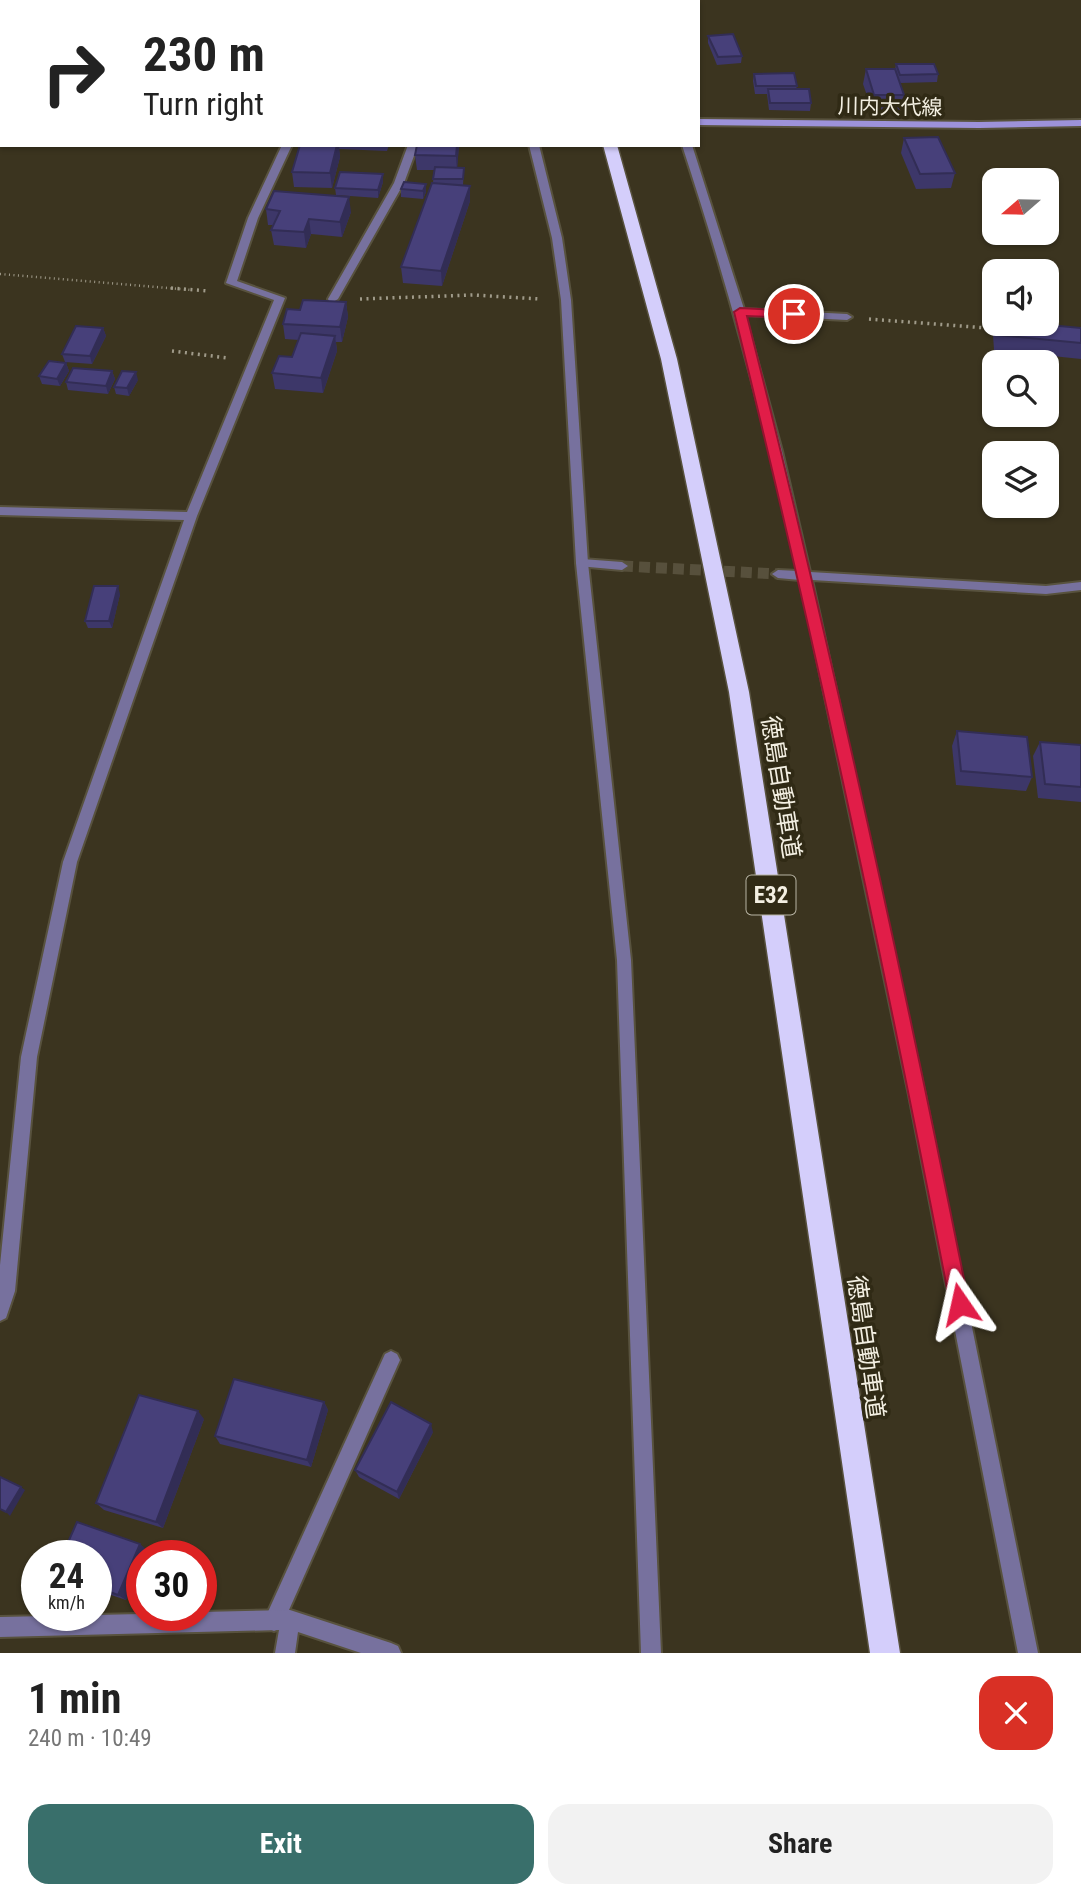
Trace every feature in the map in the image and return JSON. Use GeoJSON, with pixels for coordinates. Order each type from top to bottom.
{"type":"FeatureCollection","features":[{"type":"Feature","properties":{"kind":"highway","name":"徳島自動車道"},"geometry":{"type":"LineString","coordinates":[[611,147],[669,359],[739,692],[885,1653]]}},
{"type":"Feature","properties":{"kind":"main road","name":"川内大代線"},"geometry":{"type":"LineString","coordinates":[[700,122],[979,125],[1081,123]]}},
{"type":"Feature","properties":{"kind":"street"},"geometry":{"type":"LineString","coordinates":[[0,1312],[6,1291],[29,1058],[70,862],[191,516],[280,298],[232,283],[253,218],[286,147]]}},
{"type":"Feature","properties":{"kind":"street"},"geometry":{"type":"LineString","coordinates":[[333,299],[400,183],[412,147]]}},
{"type":"Feature","properties":{"kind":"street"},"geometry":{"type":"LineString","coordinates":[[534,147],[557,238],[566,300],[582,563],[624,960],[651,1653]]}},
{"type":"Feature","properties":{"kind":"street"},"geometry":{"type":"LineString","coordinates":[[688,147],[740,312],[806,578],[912,1063],[1028,1653]]}},
{"type":"Feature","properties":{"kind":"street"},"geometry":{"type":"LineString","coordinates":[[740,312],[847,317]]}},
{"type":"Feature","properties":{"kind":"street"},"geometry":{"type":"LineString","coordinates":[[0,511],[191,516]]}},
{"type":"Feature","properties":{"kind":"street"},"geometry":{"type":"LineString","coordinates":[[582,563],[622,566]]}},
{"type":"Feature","properties":{"kind":"street"},"geometry":{"type":"LineString","coordinates":[[778,574],[806,578],[1046,590],[1081,586]]}},
{"type":"Feature","properties":{"kind":"street"},"geometry":{"type":"LineString","coordinates":[[285,1653],[282,1620],[391,1360]]}},
{"type":"Feature","properties":{"kind":"street"},"geometry":{"type":"LineString","coordinates":[[0,1627],[282,1620],[391,1653]]}},
{"type":"Feature","properties":{"kind":"path"},"geometry":{"type":"LineString","coordinates":[[0,274],[212,291],[232,283]]}},
{"type":"Feature","properties":{"kind":"path"},"geometry":{"type":"LineString","coordinates":[[333,299],[473,295],[566,300]]}},
{"type":"Feature","properties":{"kind":"path"},"geometry":{"type":"LineString","coordinates":[[847,317],[982,328]]}},
{"type":"Feature","properties":{"kind":"path"},"geometry":{"type":"LineString","coordinates":[[172,351],[253,362]]}},
{"type":"Feature","properties":{"kind":"building"},"geometry":{"type":"Polygon","coordinates":[[[733,34],[742,56],[718,57],[708,36],[733,34]]]}},
{"type":"Feature","properties":{"kind":"building"},"geometry":{"type":"Polygon","coordinates":[[[896,64],[934,64],[938,74],[900,75],[896,64]]]}},
{"type":"Feature","properties":{"kind":"building"},"geometry":{"type":"Polygon","coordinates":[[[866,69],[895,69],[904,95],[874,95],[866,69]]]}},
{"type":"Feature","properties":{"kind":"building"},"geometry":{"type":"Polygon","coordinates":[[[794,73],[797,86],[756,86],[754,74],[794,73]]]}},
{"type":"Feature","properties":{"kind":"building"},"geometry":{"type":"Polygon","coordinates":[[[768,89],[809,89],[811,103],[770,103],[768,89]]]}},
{"type":"Feature","properties":{"kind":"building"},"geometry":{"type":"Polygon","coordinates":[[[938,137],[955,173],[920,174],[904,138],[938,137]]]}},
{"type":"Feature","properties":{"kind":"building"},"geometry":{"type":"Polygon","coordinates":[[[299,147],[336,147],[330,173],[292,172],[299,147]]]}},
{"type":"Feature","properties":{"kind":"building"},"geometry":{"type":"Polygon","coordinates":[[[417,147],[457,147],[456,156],[415,155],[417,147]]]}},
{"type":"Feature","properties":{"kind":"building"},"geometry":{"type":"Polygon","coordinates":[[[435,167],[464,168],[463,179],[433,179],[435,167]]]}},
{"type":"Feature","properties":{"kind":"building"},"geometry":{"type":"Polygon","coordinates":[[[340,172],[383,174],[378,190],[335,188],[340,172]]]}},
{"type":"Feature","properties":{"kind":"building"},"geometry":{"type":"Polygon","coordinates":[[[404,182],[426,184],[423,191],[401,189],[404,182]]]}},
{"type":"Feature","properties":{"kind":"building"},"geometry":{"type":"Polygon","coordinates":[[[432,183],[470,186],[441,271],[401,267],[432,183]]]}},
{"type":"Feature","properties":{"kind":"building"},"geometry":{"type":"Polygon","coordinates":[[[274,191],[349,197],[340,222],[309,219],[304,232],[271,230],[280,211],[266,209],[274,191]]]}},
{"type":"Feature","properties":{"kind":"building"},"geometry":{"type":"Polygon","coordinates":[[[303,300],[346,302],[340,327],[283,324],[287,309],[300,310],[303,300]]]}},
{"type":"Feature","properties":{"kind":"building"},"geometry":{"type":"Polygon","coordinates":[[[76,326],[103,328],[90,356],[62,354],[76,326]]]}},
{"type":"Feature","properties":{"kind":"building"},"geometry":{"type":"Polygon","coordinates":[[[1059,326],[1081,328],[1081,343],[1008,336],[1059,336],[1059,326]]]}},
{"type":"Feature","properties":{"kind":"building"},"geometry":{"type":"Polygon","coordinates":[[[301,333],[335,336],[321,378],[272,373],[279,356],[292,357],[301,333]]]}},
{"type":"Feature","properties":{"kind":"building"},"geometry":{"type":"Polygon","coordinates":[[[49,361],[66,363],[57,379],[39,376],[49,361]]]}},
{"type":"Feature","properties":{"kind":"building"},"geometry":{"type":"Polygon","coordinates":[[[73,368],[112,371],[106,386],[66,382],[73,368]]]}},
{"type":"Feature","properties":{"kind":"building"},"geometry":{"type":"Polygon","coordinates":[[[122,371],[136,372],[127,388],[114,387],[122,371]]]}},
{"type":"Feature","properties":{"kind":"building"},"geometry":{"type":"Polygon","coordinates":[[[94,586],[118,586],[109,621],[85,621],[94,586]]]}},
{"type":"Feature","properties":{"kind":"building"},"geometry":{"type":"Polygon","coordinates":[[[957,731],[1027,737],[1032,777],[961,771],[957,731]]]}},
{"type":"Feature","properties":{"kind":"building"},"geometry":{"type":"Polygon","coordinates":[[[1040,742],[1081,745],[1081,787],[1045,784],[1040,742]]]}},
{"type":"Feature","properties":{"kind":"building"},"geometry":{"type":"Polygon","coordinates":[[[234,1379],[324,1402],[307,1460],[215,1436],[234,1379]]]}},
{"type":"Feature","properties":{"kind":"building"},"geometry":{"type":"Polygon","coordinates":[[[139,1395],[198,1411],[156,1522],[96,1503],[139,1395]]]}},
{"type":"Feature","properties":{"kind":"building"},"geometry":{"type":"Polygon","coordinates":[[[391,1402],[431,1424],[397,1492],[355,1470],[391,1402]]]}},
{"type":"Feature","properties":{"kind":"building"},"geometry":{"type":"Polygon","coordinates":[[[0,1477],[21,1487],[6,1512],[0,1509],[0,1477]]]}},
{"type":"Feature","properties":{"kind":"building"},"geometry":{"type":"Polygon","coordinates":[[[77,1522],[129,1540],[126,1540],[126,1576],[118,1595],[112,1593],[112,1540],[69,1540],[77,1522]]]}},
{"type":"Feature","properties":{"kind":"tunnel"},"geometry":{"type":"LineString","coordinates":[[622,566],[778,574]]}},
{"type":"Feature","properties":{"kind":"route"},"geometry":{"type":"LineString","coordinates":[[794,314],[740,312],[806,578],[912,1063],[960,1304]]}}]}
